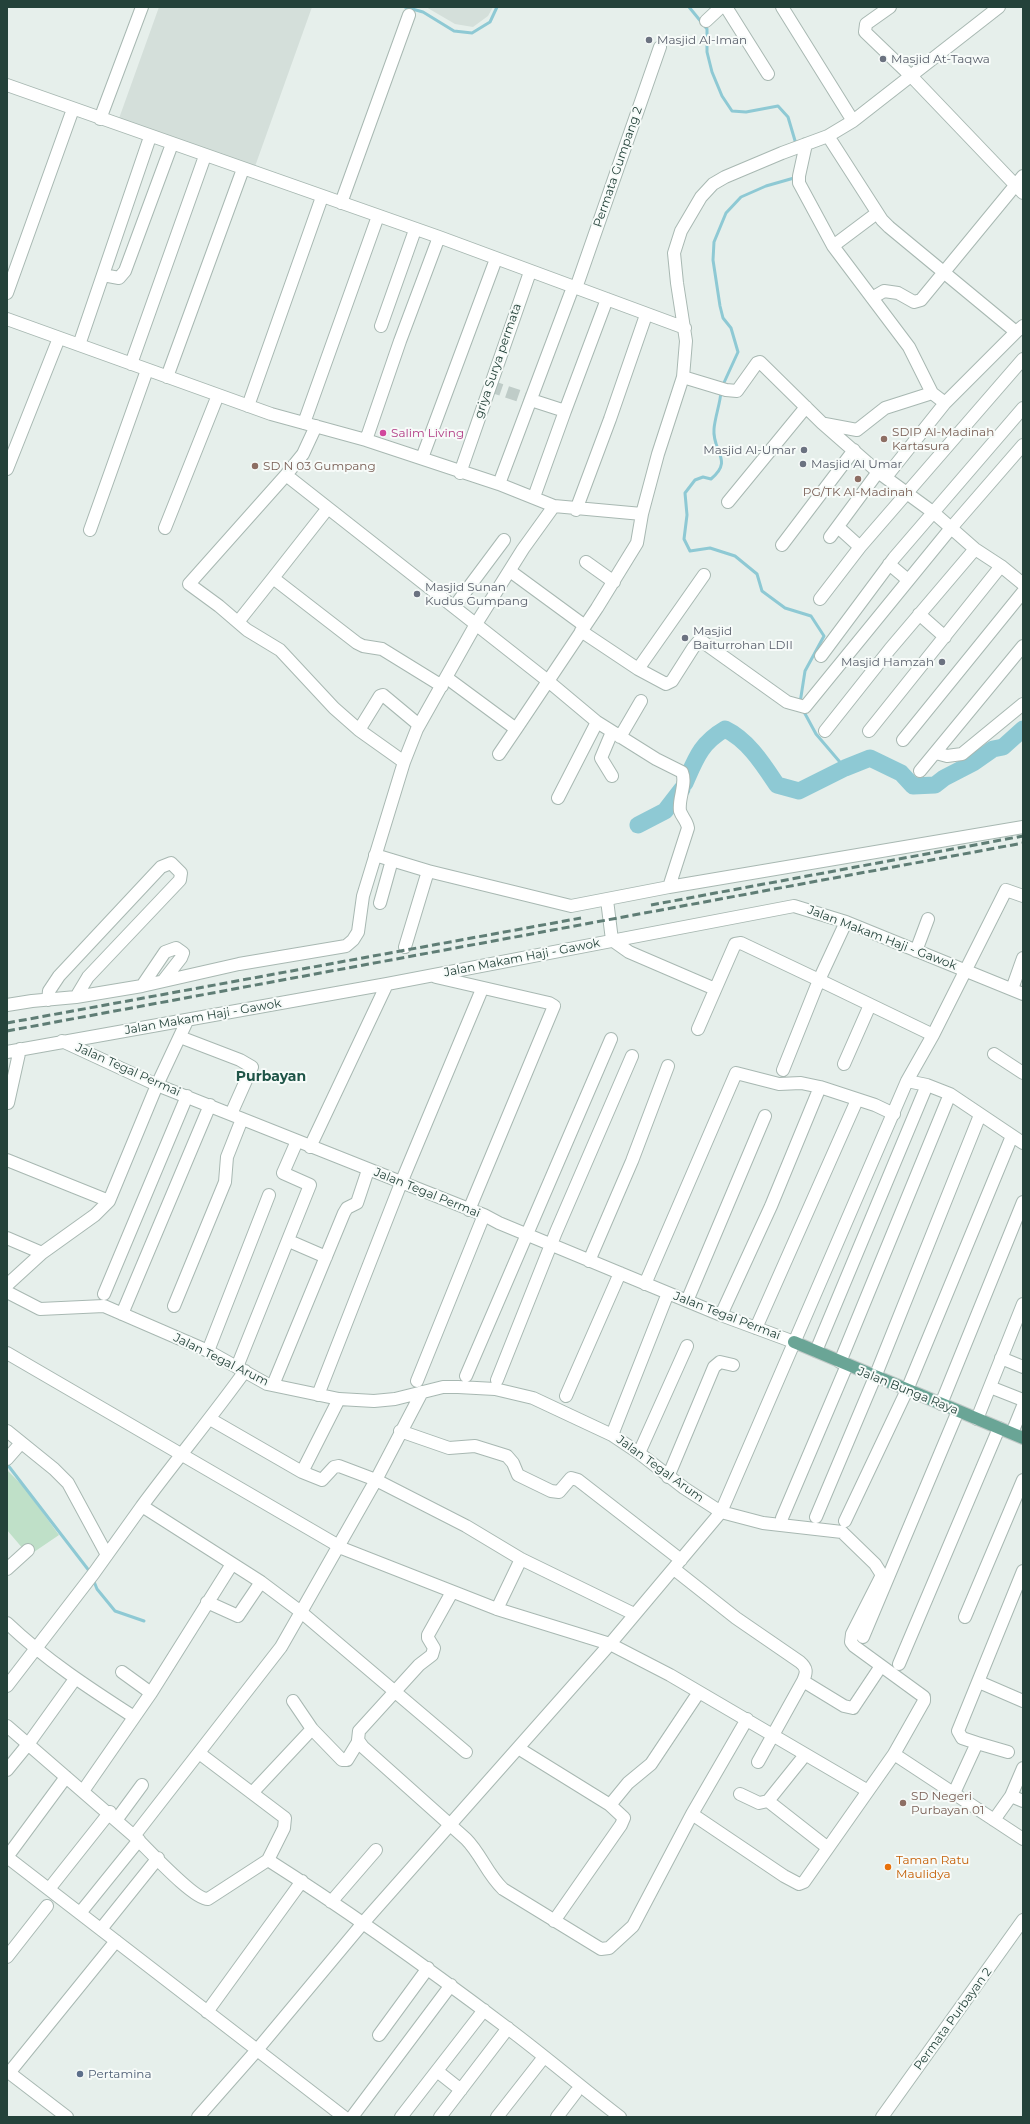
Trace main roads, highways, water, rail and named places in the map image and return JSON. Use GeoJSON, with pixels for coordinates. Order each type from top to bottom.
{"type":"FeatureCollection","features":[{"type":"Feature","properties":{"kind":"main road","name":"Jalan Bunga Raya"},"geometry":{"type":"LineString","coordinates":[[794,1342],[843,1364],[1017,1436]]}},
{"type":"Feature","properties":{"kind":"waterway"},"geometry":{"type":"LineString","coordinates":[[405,7],[423,12],[454,31],[472,33],[490,22],[497,7]]}},
{"type":"Feature","properties":{"kind":"waterway"},"geometry":{"type":"LineString","coordinates":[[689,7],[707,29],[707,52],[712,72],[722,96],[732,111],[746,112],[778,106],[788,117],[796,144]]}},
{"type":"Feature","properties":{"kind":"waterway"},"geometry":{"type":"LineString","coordinates":[[722,387],[738,352],[731,328],[723,318],[720,306],[713,260],[714,242],[726,213],[741,197],[766,186],[794,178],[795,175]]}},
{"type":"Feature","properties":{"kind":"waterway"},"geometry":{"type":"LineString","coordinates":[[721,392],[714,429],[714,437],[722,461],[721,466],[718,472],[711,479],[703,477],[695,480],[685,493],[687,515],[684,539],[690,551],[710,548],[735,556],[757,574],[762,591],[785,608],[811,616],[824,636],[805,671],[800,703]]}},
{"type":"Feature","properties":{"kind":"waterway"},"geometry":{"type":"LineString","coordinates":[[803,710],[816,734],[845,768]]}},
{"type":"Feature","properties":{"kind":"waterway"},"geometry":{"type":"LineString","coordinates":[[685,783],[700,752],[710,740],[725,729],[741,739],[748,746],[777,785],[799,791],[845,768],[870,758],[901,773],[913,786],[935,785],[944,778],[973,763],[993,749],[1003,747],[1023,729]]}},
{"type":"Feature","properties":{"kind":"waterway"},"geometry":{"type":"LineString","coordinates":[[638,825],[665,811],[682,789]]}},
{"type":"Feature","properties":{"kind":"waterway"},"geometry":{"type":"LineString","coordinates":[[7,1464],[90,1572]]}},
{"type":"Feature","properties":{"kind":"waterway"},"geometry":{"type":"LineString","coordinates":[[93,1579],[97,1589],[115,1611],[144,1621]]}},
{"type":"Feature","properties":{"kind":"tunnel"},"geometry":{"type":"LineString","coordinates":[[490,386],[531,400]]}},
{"type":"Feature","properties":{"kind":"railway"},"geometry":{"type":"LineString","coordinates":[[651,905],[1023,836]]}},
{"type":"Feature","properties":{"kind":"railway"},"geometry":{"type":"LineString","coordinates":[[7,1031],[1023,843]]}},
{"type":"Feature","properties":{"kind":"railway"},"geometry":{"type":"LineString","coordinates":[[7,1023],[581,918]]}},
{"type":"Feature","properties":{"kind":"place","name":"Masjid Al-Iman"},"geometry":{"type":"Point","coordinates":[649,40]}},
{"type":"Feature","properties":{"kind":"place","name":"Masjid At-Taqwa"},"geometry":{"type":"Point","coordinates":[883,59]}},
{"type":"Feature","properties":{"kind":"place","name":"Salim Living"},"geometry":{"type":"Point","coordinates":[383,433]}},
{"type":"Feature","properties":{"kind":"place","name":"SDIP Al-Madinah Kartasura"},"geometry":{"type":"Point","coordinates":[884,439]}},
{"type":"Feature","properties":{"kind":"place","name":"Masjid Al-Umar"},"geometry":{"type":"Point","coordinates":[804,450]}},
{"type":"Feature","properties":{"kind":"place","name":"Masjid Al Umar"},"geometry":{"type":"Point","coordinates":[803,464]}},
{"type":"Feature","properties":{"kind":"place","name":"SD N 03 Gumpang"},"geometry":{"type":"Point","coordinates":[255,466]}},
{"type":"Feature","properties":{"kind":"place","name":"PG/TK Al-Madinah"},"geometry":{"type":"Point","coordinates":[858,479]}},
{"type":"Feature","properties":{"kind":"place","name":"Masjid Sunan Kudus Gumpang"},"geometry":{"type":"Point","coordinates":[417,594]}},
{"type":"Feature","properties":{"kind":"place","name":"Masjid Baiturrohan LDII"},"geometry":{"type":"Point","coordinates":[685,638]}},
{"type":"Feature","properties":{"kind":"place","name":"Masjid Hamzah"},"geometry":{"type":"Point","coordinates":[942,662]}},
{"type":"Feature","properties":{"kind":"place","name":"SD Negeri Purbayan 01"},"geometry":{"type":"Point","coordinates":[903,1803]}},
{"type":"Feature","properties":{"kind":"place","name":"Taman Ratu Maulidya"},"geometry":{"type":"Point","coordinates":[888,1867]}},
{"type":"Feature","properties":{"kind":"place","name":"Pertamina"},"geometry":{"type":"Point","coordinates":[80,2074]}},
{"type":"Feature","properties":{"kind":"district","name":"Purbayan"},"geometry":{"type":"Point","coordinates":[271,1077]}}]}
